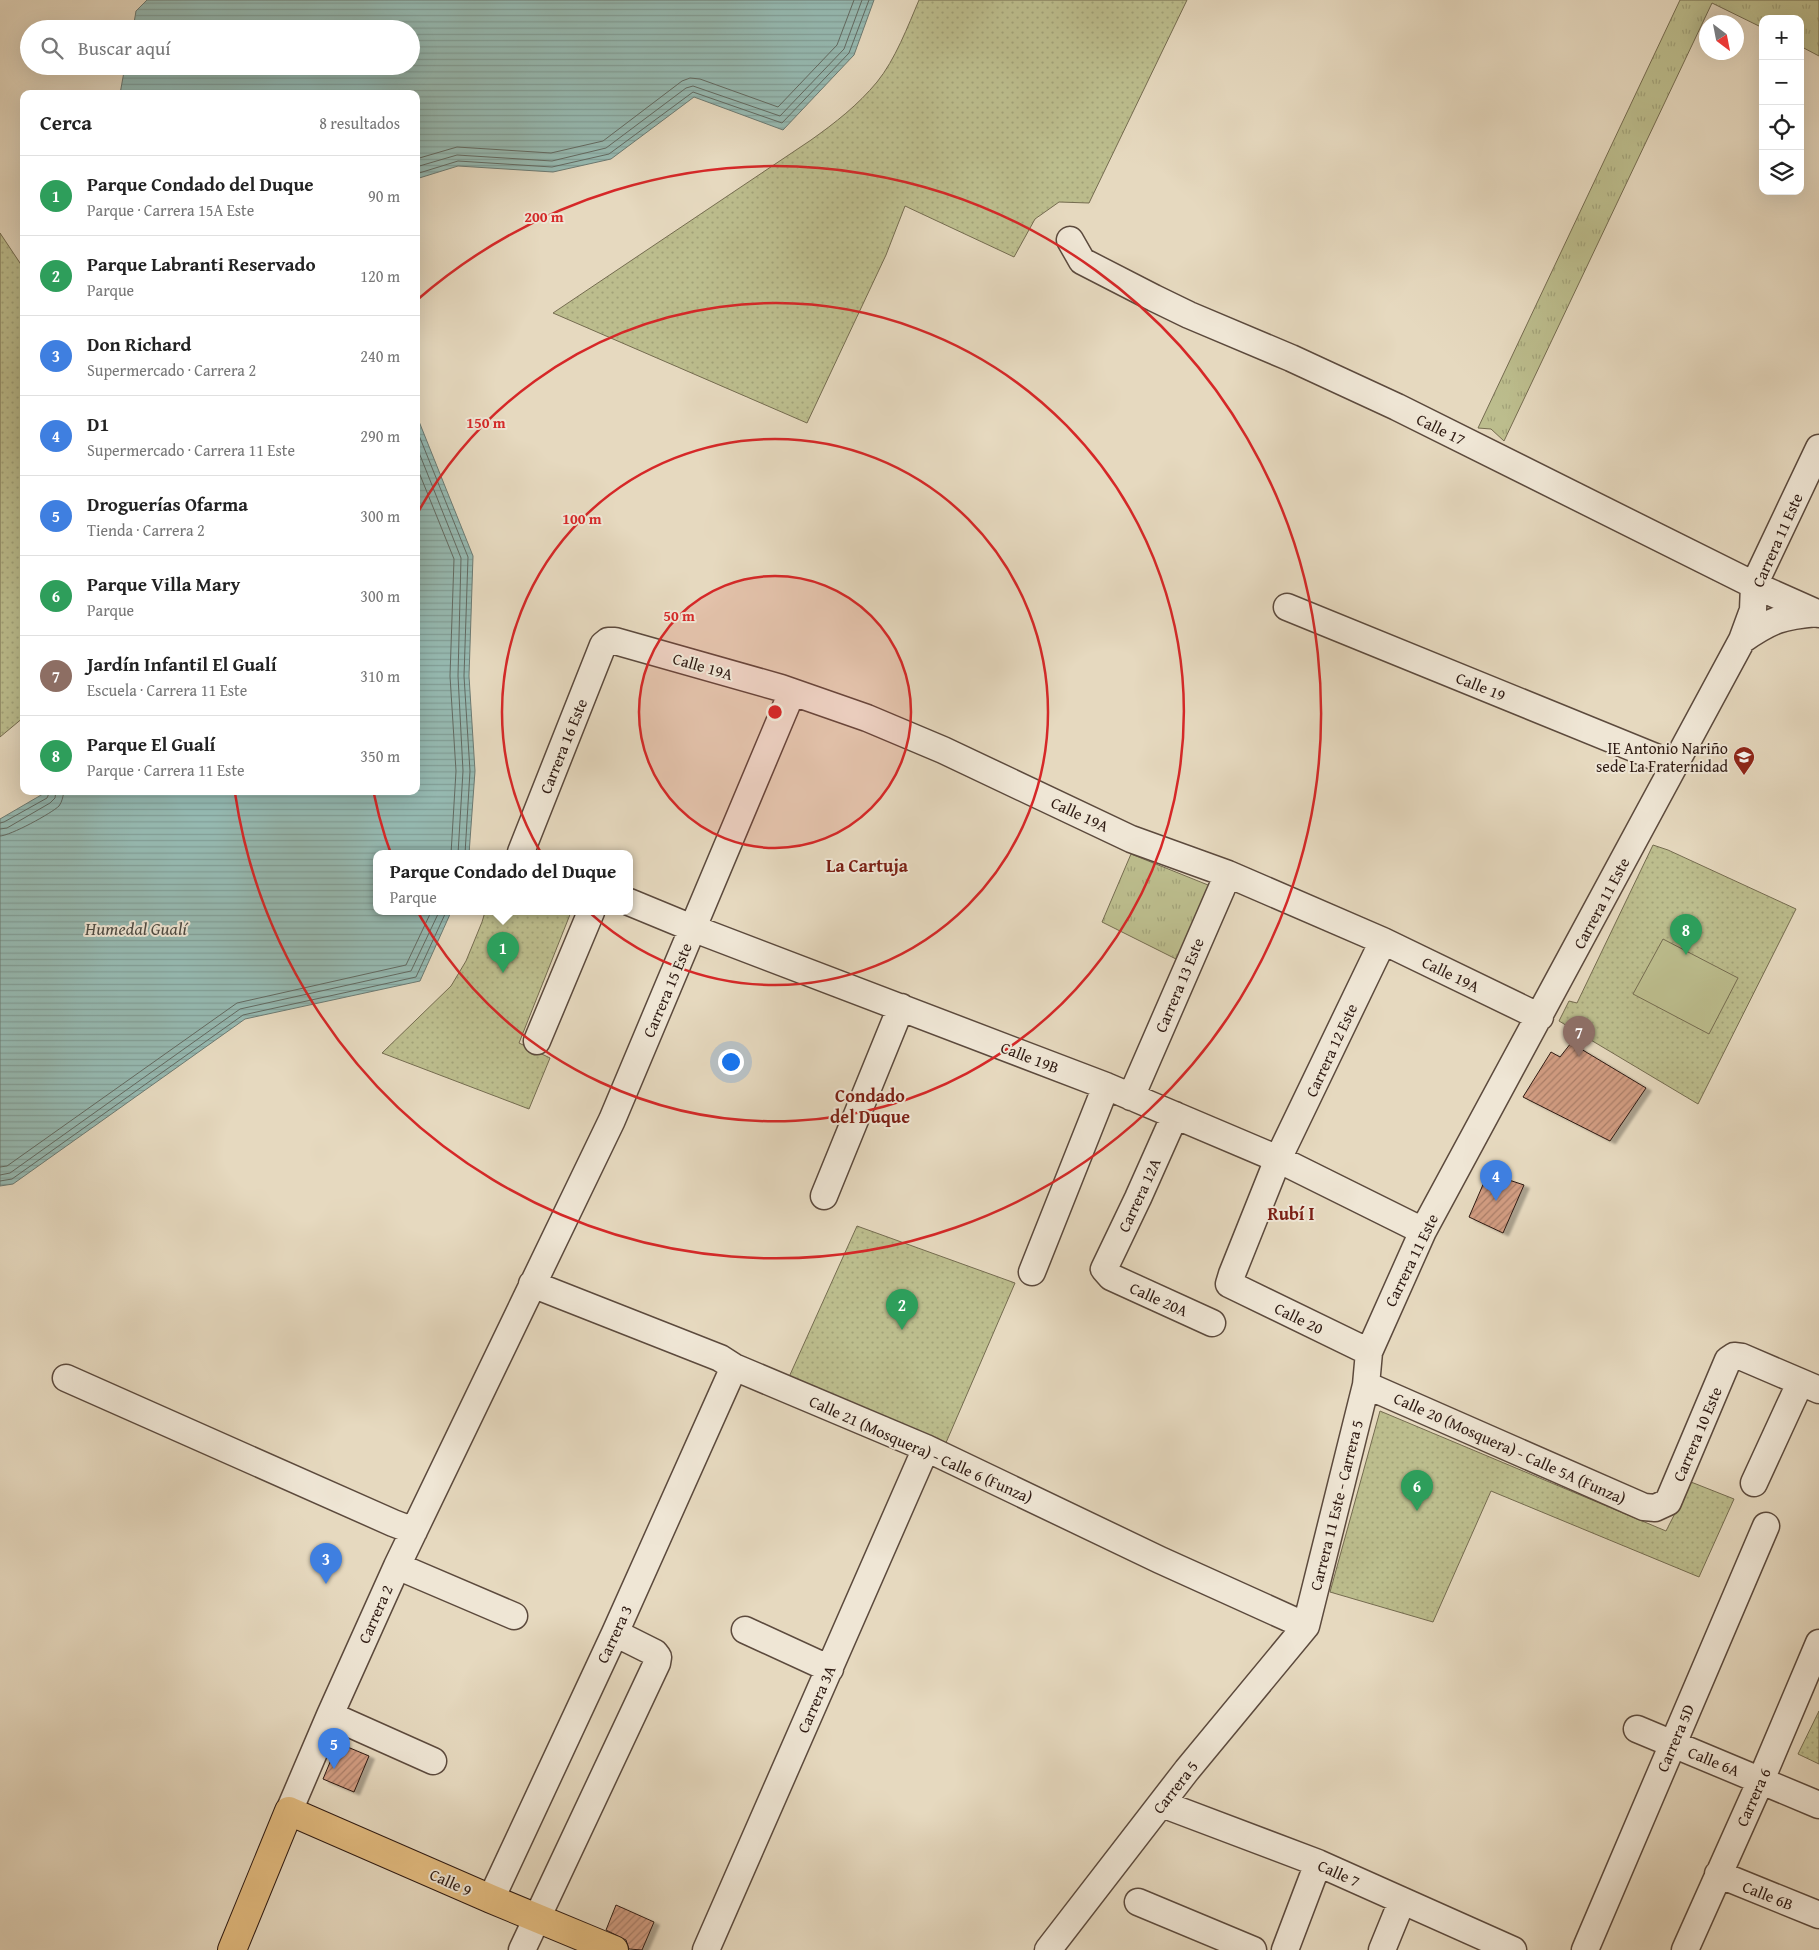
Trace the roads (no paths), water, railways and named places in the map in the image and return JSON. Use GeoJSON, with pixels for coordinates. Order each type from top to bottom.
{"type":"FeatureCollection","features":[{"type":"Feature","properties":{"kind":"main road","name":"Calle 9"},"geometry":{"type":"LineString","coordinates":[[289,1811],[490,1899],[614,1950]]}},
{"type":"Feature","properties":{"kind":"main road","name":"Carrera 2"},"geometry":{"type":"LineString","coordinates":[[232,1950],[289,1811]]}},
{"type":"Feature","properties":{"kind":"street","name":"Calle 17"},"geometry":{"type":"LineString","coordinates":[[1070,240],[1082,261],[1146,294],[1397,407],[1754,585],[1818,614]]}},
{"type":"Feature","properties":{"kind":"street","name":"Carrera 11 Este"},"geometry":{"type":"LineString","coordinates":[[1369,1352],[1423,1231],[1742,640],[1753,610],[1754,585],[1819,448]]}},
{"type":"Feature","properties":{"kind":"street","name":"Calle 19"},"geometry":{"type":"LineString","coordinates":[[1287,607],[1675,765]]}},
{"type":"Feature","properties":{"kind":"street"},"geometry":{"type":"LineString","coordinates":[[1742,640],[1765,624],[1791,615],[1818,614]]}},
{"type":"Feature","properties":{"kind":"street","name":"Calle 19A"},"geometry":{"type":"LineString","coordinates":[[608,641],[615,641],[792,692],[868,718],[943,750],[1131,839],[1228,874],[1383,941],[1540,1017]]}},
{"type":"Feature","properties":{"kind":"street","name":"Carrera 16 Este"},"geometry":{"type":"LineString","coordinates":[[522,850],[603,645],[608,641]]}},
{"type":"Feature","properties":{"kind":"street","name":"Carrera 15 Este"},"geometry":{"type":"LineString","coordinates":[[532,1284],[612,1120],[792,692]]}},
{"type":"Feature","properties":{"kind":"street","name":"Carrera 13 Este"},"geometry":{"type":"LineString","coordinates":[[1131,1097],[1228,874]]}},
{"type":"Feature","properties":{"kind":"street","name":"Calle 19B"},"geometry":{"type":"LineString","coordinates":[[633,904],[1106,1086],[1278,1160],[1423,1231]]}},
{"type":"Feature","properties":{"kind":"street"},"geometry":{"type":"LineString","coordinates":[[537,1042],[590,915]]}},
{"type":"Feature","properties":{"kind":"street","name":"Carrera 12 Este"},"geometry":{"type":"LineString","coordinates":[[1229,1284],[1278,1160],[1383,941]]}},
{"type":"Feature","properties":{"kind":"street"},"geometry":{"type":"LineString","coordinates":[[824,1196],[901,1008]]}},
{"type":"Feature","properties":{"kind":"street"},"geometry":{"type":"LineString","coordinates":[[1032,1272],[1106,1086]]}},
{"type":"Feature","properties":{"kind":"street","name":"Carrera 12A"},"geometry":{"type":"LineString","coordinates":[[1106,1274],[1104,1269],[1175,1115]]}},
{"type":"Feature","properties":{"kind":"street","name":"Calle 20A"},"geometry":{"type":"LineString","coordinates":[[1106,1274],[1212,1323]]}},
{"type":"Feature","properties":{"kind":"street","name":"Calle 21 (Mosquera) - Calle 6 (Funza)"},"geometry":{"type":"LineString","coordinates":[[532,1284],[720,1358],[734,1367],[926,1448],[1160,1560],[1306,1626]]}},
{"type":"Feature","properties":{"kind":"street","name":"Carrera 2"},"geometry":{"type":"LineString","coordinates":[[289,1811],[397,1566],[532,1284]]}},
{"type":"Feature","properties":{"kind":"street","name":"Calle 20"},"geometry":{"type":"LineString","coordinates":[[1229,1284],[1369,1352]]}},
{"type":"Feature","properties":{"kind":"street"},"geometry":{"type":"LineString","coordinates":[[1366,1385],[1369,1352]]}},
{"type":"Feature","properties":{"kind":"street","name":"Carrera 10 Este"},"geometry":{"type":"LineString","coordinates":[[1655,1508],[1668,1502],[1728,1360],[1734,1356],[1742,1357],[1810,1386]]}},
{"type":"Feature","properties":{"kind":"street","name":"Carrera 3"},"geometry":{"type":"LineString","coordinates":[[490,1899],[615,1633],[734,1367]]}},
{"type":"Feature","properties":{"kind":"street"},"geometry":{"type":"LineString","coordinates":[[66,1378],[414,1531]]}},
{"type":"Feature","properties":{"kind":"street","name":"Calle 20 (Mosquera) - Calle 5A (Funza)"},"geometry":{"type":"LineString","coordinates":[[1366,1385],[1644,1507],[1655,1508]]}},
{"type":"Feature","properties":{"kind":"street","name":"Carrera 11 Este - Carrera 5"},"geometry":{"type":"LineString","coordinates":[[1306,1626],[1366,1385]]}},
{"type":"Feature","properties":{"kind":"street"},"geometry":{"type":"LineString","coordinates":[[1754,1483],[1810,1386]]}},
{"type":"Feature","properties":{"kind":"street","name":"Carrera 3A"},"geometry":{"type":"LineString","coordinates":[[706,1950],[926,1448]]}},
{"type":"Feature","properties":{"kind":"street","name":"Carrera 5D"},"geometry":{"type":"LineString","coordinates":[[1585,1950],[1766,1526]]}},
{"type":"Feature","properties":{"kind":"street"},"geometry":{"type":"LineString","coordinates":[[397,1566],[514,1616]]}},
{"type":"Feature","properties":{"kind":"street","name":"Carrera 5"},"geometry":{"type":"LineString","coordinates":[[1048,1950],[1187,1770],[1306,1626]]}},
{"type":"Feature","properties":{"kind":"street"},"geometry":{"type":"LineString","coordinates":[[745,1630],[830,1668]]}},
{"type":"Feature","properties":{"kind":"street"},"geometry":{"type":"LineString","coordinates":[[522,1950],[658,1657],[655,1653],[615,1633]]}},
{"type":"Feature","properties":{"kind":"street","name":"Carrera 6"},"geometry":{"type":"LineString","coordinates":[[1685,1950],[1761,1780],[1819,1643]]}},
{"type":"Feature","properties":{"kind":"street"},"geometry":{"type":"LineString","coordinates":[[330,1715],[433,1761]]}},
{"type":"Feature","properties":{"kind":"street","name":"Calle 6A"},"geometry":{"type":"LineString","coordinates":[[1637,1729],[1819,1805]]}},
{"type":"Feature","properties":{"kind":"street","name":"Calle 7"},"geometry":{"type":"LineString","coordinates":[[1162,1804],[1318,1863],[1513,1950]]}},
{"type":"Feature","properties":{"kind":"street"},"geometry":{"type":"LineString","coordinates":[[1284,1950],[1318,1863]]}},
{"type":"Feature","properties":{"kind":"street","name":"Calle 6B"},"geometry":{"type":"LineString","coordinates":[[1718,1874],[1819,1915]]}},
{"type":"Feature","properties":{"kind":"street"},"geometry":{"type":"LineString","coordinates":[[1382,1950],[1402,1901]]}},
{"type":"Feature","properties":{"kind":"street"},"geometry":{"type":"LineString","coordinates":[[1138,1902],[1253,1950]]}},
{"type":"Feature","properties":{"kind":"water"},"geometry":{"type":"Polygon","coordinates":[[[147,0],[874,0],[854,55],[783,130],[694,97],[611,159],[553,172],[458,166],[420,178],[420,90],[121,90],[123,75],[420,75],[420,20],[134,20],[136,11],[147,0]]]}},
{"type":"Feature","properties":{"kind":"water","name":"Humedal Gualí"},"geometry":{"type":"Polygon","coordinates":[[[420,424],[473,556],[469,676],[475,771],[469,850],[373,850],[373,915],[450,915],[420,981],[245,1019],[13,1184],[0,1186],[0,819],[41,795],[420,795],[420,424]]]}},
{"type":"Feature","properties":{"kind":"place","name":"IE Antonio Nariño sede La Fraternidad"},"geometry":{"type":"Point","coordinates":[1744,776]}},
{"type":"Feature","properties":{"kind":"place","name":"Parque El Gualí"},"geometry":{"type":"Point","coordinates":[1686,955]}},
{"type":"Feature","properties":{"kind":"place","name":"Parque Condado del Duque"},"geometry":{"type":"Point","coordinates":[503,973]}},
{"type":"Feature","properties":{"kind":"place","name":"Jardín Infantil El Gualí"},"geometry":{"type":"Point","coordinates":[1579,1057]}},
{"type":"Feature","properties":{"kind":"place","name":"D1"},"geometry":{"type":"Point","coordinates":[1496,1201]}},
{"type":"Feature","properties":{"kind":"place","name":"Parque Labranti Reservado"},"geometry":{"type":"Point","coordinates":[902,1330]}},
{"type":"Feature","properties":{"kind":"place","name":"Parque Villa Mary"},"geometry":{"type":"Point","coordinates":[1417,1511]}},
{"type":"Feature","properties":{"kind":"place","name":"Don Richard"},"geometry":{"type":"Point","coordinates":[326,1584]}},
{"type":"Feature","properties":{"kind":"place","name":"Droguerías Ofarma"},"geometry":{"type":"Point","coordinates":[334,1769]}},
{"type":"Feature","properties":{"kind":"district","name":"La Cartuja"},"geometry":{"type":"Point","coordinates":[867,865]}},
{"type":"Feature","properties":{"kind":"district","name":"Condado del Duque"},"geometry":{"type":"Point","coordinates":[870,1105]}},
{"type":"Feature","properties":{"kind":"district","name":"Rubí I"},"geometry":{"type":"Point","coordinates":[1291,1213]}}]}
